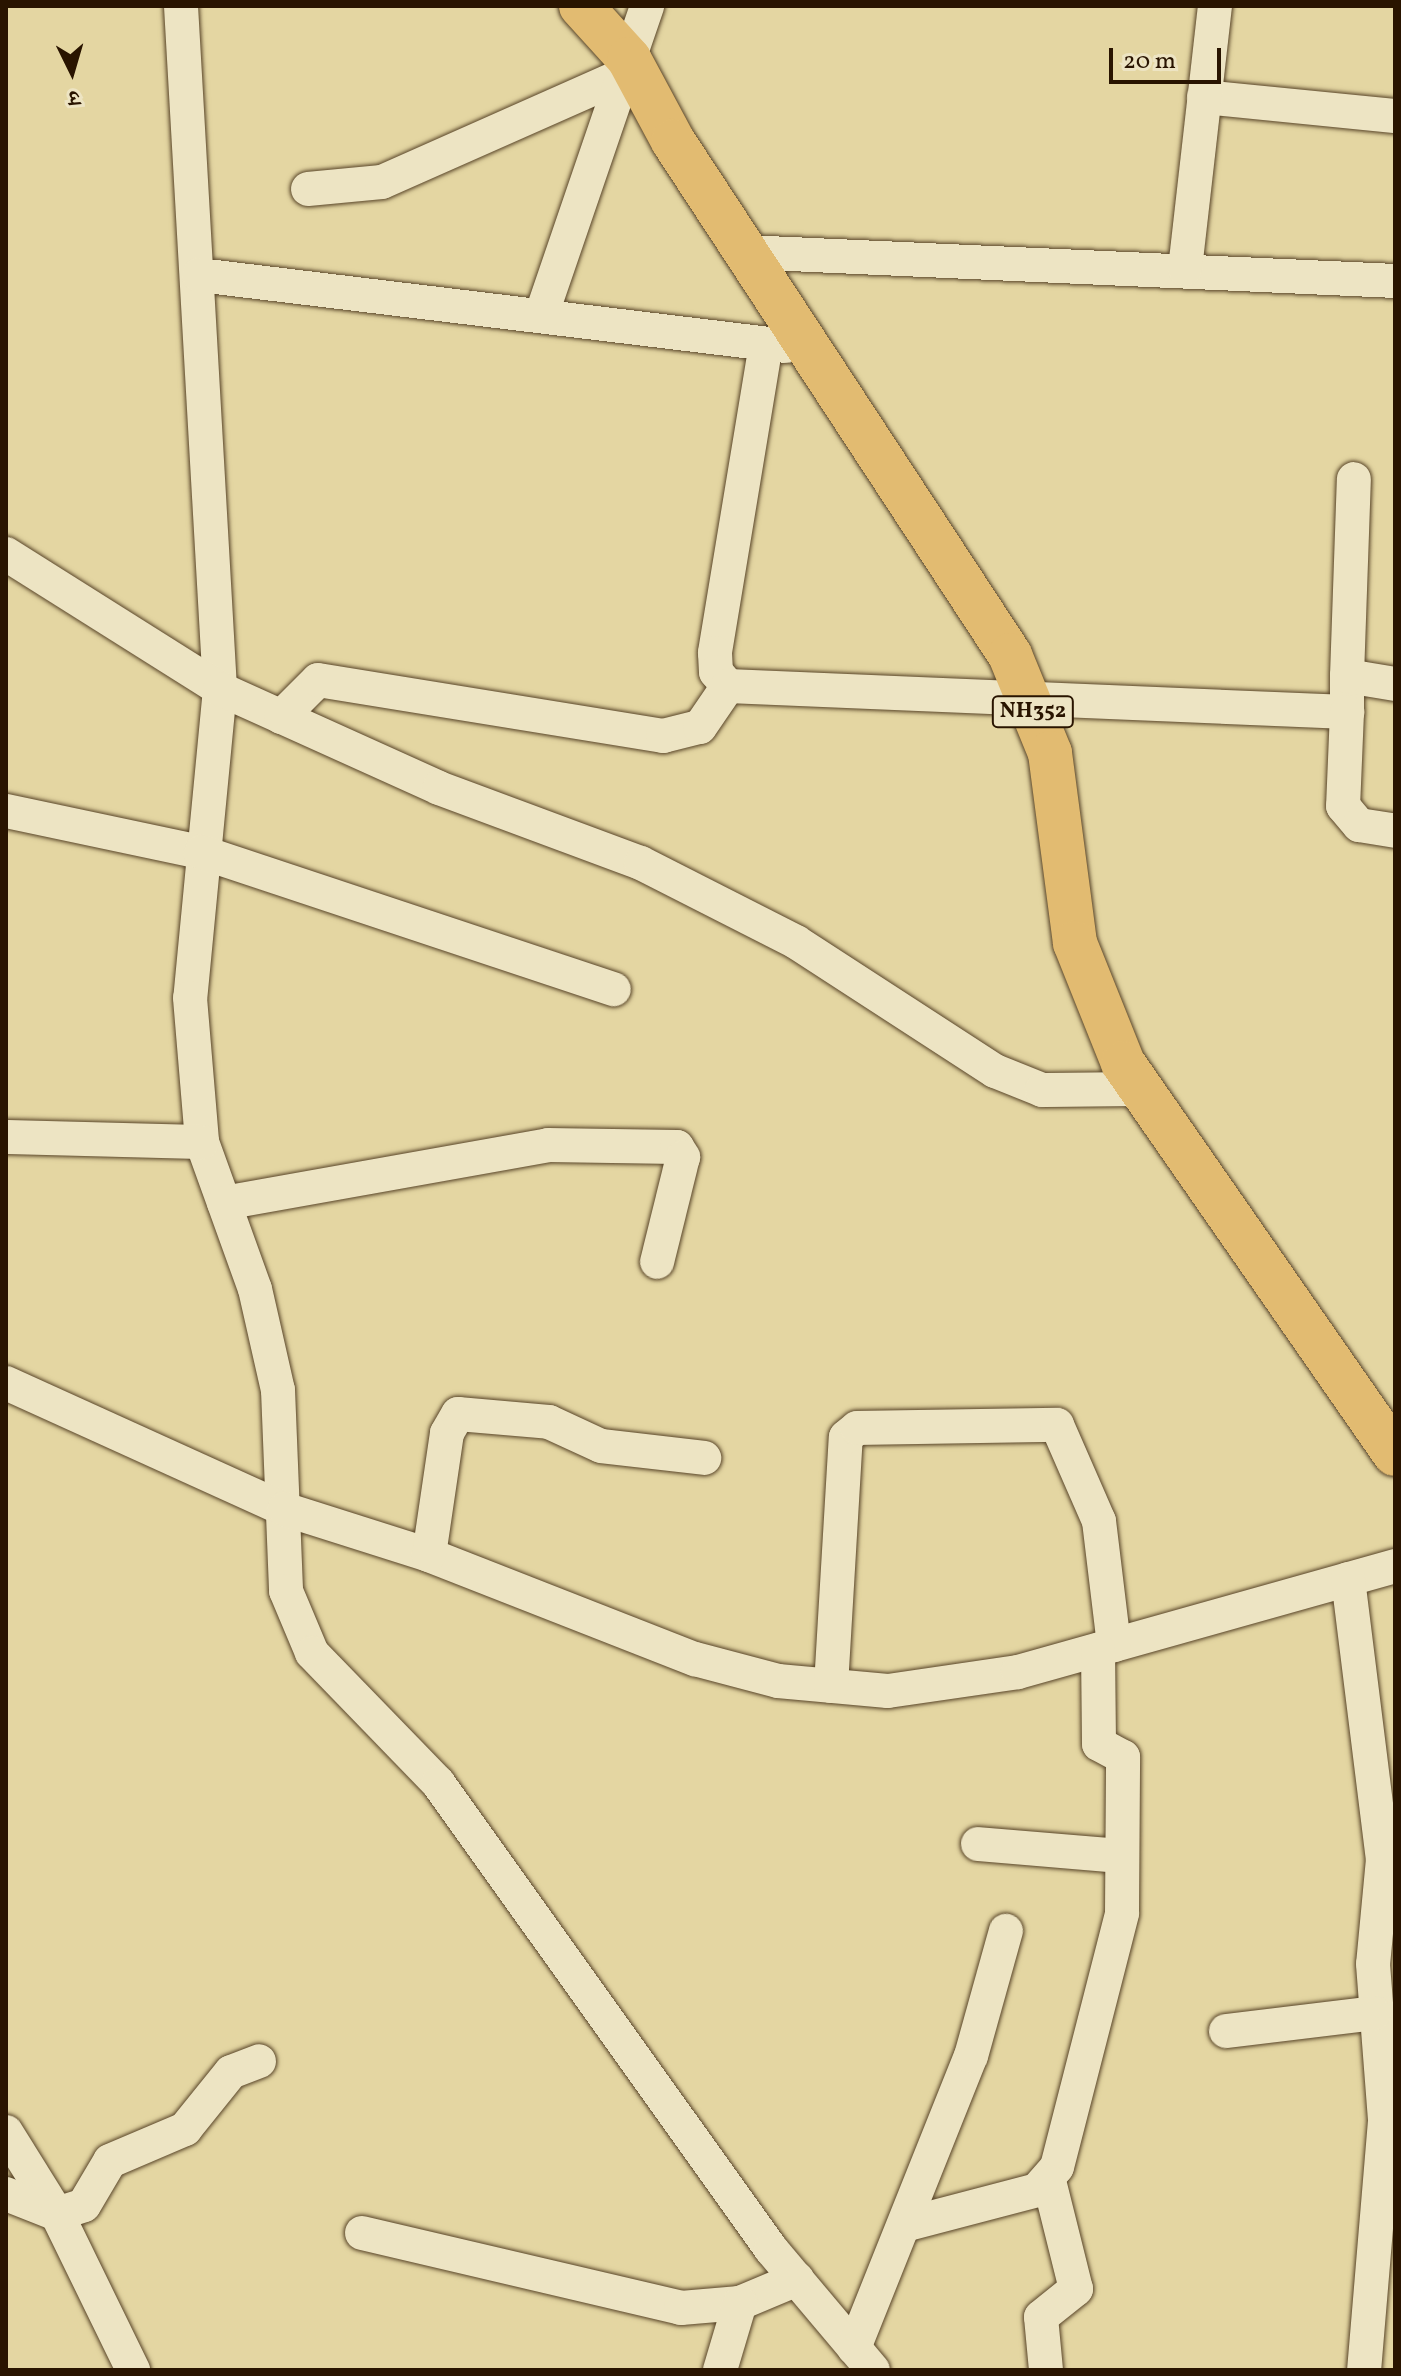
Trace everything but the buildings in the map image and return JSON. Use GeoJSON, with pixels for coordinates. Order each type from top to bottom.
{"type":"FeatureCollection","features":[{"type":"Feature","properties":{"kind":"highway","name":"NH352"},"geometry":{"type":"LineString","coordinates":[[581,6],[626,67],[1010,655],[1050,753],[1075,943],[1123,1063],[1395,1454]]}},
{"type":"Feature","properties":{"kind":"street"},"geometry":{"type":"LineString","coordinates":[[181,6],[199,275],[220,689],[201,852],[190,998],[202,1142],[255,1289],[278,1390],[286,1591],[312,1653],[438,1783],[797,2279],[864,2359]]}},
{"type":"Feature","properties":{"kind":"street"},"geometry":{"type":"LineString","coordinates":[[541,316],[647,6]]}},
{"type":"Feature","properties":{"kind":"street"},"geometry":{"type":"LineString","coordinates":[[1185,269],[1215,6]]}},
{"type":"Feature","properties":{"kind":"street"},"geometry":{"type":"LineString","coordinates":[[308,189],[382,182],[626,67]]}},
{"type":"Feature","properties":{"kind":"street"},"geometry":{"type":"LineString","coordinates":[[1204,97],[1395,116]]}},
{"type":"Feature","properties":{"kind":"street"},"geometry":{"type":"LineString","coordinates":[[745,252],[1185,269],[1395,281]]}},
{"type":"Feature","properties":{"kind":"street"},"geometry":{"type":"LineString","coordinates":[[199,275],[811,349]]}},
{"type":"Feature","properties":{"kind":"street"},"geometry":{"type":"LineString","coordinates":[[766,344],[715,653],[716,672],[728,686],[1347,712]]}},
{"type":"Feature","properties":{"kind":"street"},"geometry":{"type":"LineString","coordinates":[[1354,479],[1343,806],[1359,825],[1395,831]]}},
{"type":"Feature","properties":{"kind":"street"},"geometry":{"type":"LineString","coordinates":[[6,554],[220,689],[439,788],[641,863],[796,942],[995,1071],[1042,1090],[1141,1089]]}},
{"type":"Feature","properties":{"kind":"street"},"geometry":{"type":"LineString","coordinates":[[1347,676],[1395,684]]}},
{"type":"Feature","properties":{"kind":"street"},"geometry":{"type":"LineString","coordinates":[[281,717],[318,680],[663,736],[700,727],[728,686]]}},
{"type":"Feature","properties":{"kind":"street"},"geometry":{"type":"LineString","coordinates":[[6,811],[201,852],[614,989]]}},
{"type":"Feature","properties":{"kind":"street"},"geometry":{"type":"LineString","coordinates":[[6,1137],[202,1142]]}},
{"type":"Feature","properties":{"kind":"street"},"geometry":{"type":"LineString","coordinates":[[224,1203],[548,1145],[677,1147],[683,1157],[657,1262]]}},
{"type":"Feature","properties":{"kind":"street"},"geometry":{"type":"LineString","coordinates":[[6,1383],[284,1509],[429,1555],[695,1659],[831,1686],[888,1691],[1018,1672],[1395,1566]]}},
{"type":"Feature","properties":{"kind":"street"},"geometry":{"type":"LineString","coordinates":[[429,1555],[447,1433],[458,1414],[549,1422],[601,1446],[704,1458]]}},
{"type":"Feature","properties":{"kind":"street"},"geometry":{"type":"LineString","coordinates":[[831,1686],[846,1437],[857,1428],[1057,1425],[1099,1521],[1106,1647],[1099,1744],[1123,1757],[1122,1856],[1116,1943],[1049,2181],[1076,2289],[1041,2317],[1046,2370]]}},
{"type":"Feature","properties":{"kind":"street"},"geometry":{"type":"LineString","coordinates":[[1348,1579],[1383,1859],[1374,2013],[1385,2121],[1364,2370]]}},
{"type":"Feature","properties":{"kind":"street"},"geometry":{"type":"LineString","coordinates":[[978,1844],[1122,1856]]}},
{"type":"Feature","properties":{"kind":"street"},"geometry":{"type":"LineString","coordinates":[[864,2359],[929,2147],[971,2056],[1006,1931]]}},
{"type":"Feature","properties":{"kind":"street"},"geometry":{"type":"LineString","coordinates":[[1226,2031],[1374,2013]]}},
{"type":"Feature","properties":{"kind":"street"},"geometry":{"type":"LineString","coordinates":[[6,2194],[57,2214],[95,2196],[110,2161],[185,2129],[231,2072],[259,2061]]}},
{"type":"Feature","properties":{"kind":"street"},"geometry":{"type":"LineString","coordinates":[[6,2132],[57,2214],[133,2370]]}},
{"type":"Feature","properties":{"kind":"street"},"geometry":{"type":"LineString","coordinates":[[904,2225],[1037,2190],[1049,2181]]}},
{"type":"Feature","properties":{"kind":"street"},"geometry":{"type":"LineString","coordinates":[[362,2233],[650,2303],[712,2309],[740,2303],[797,2279]]}},
{"type":"Feature","properties":{"kind":"street"},"geometry":{"type":"LineString","coordinates":[[720,2370],[740,2303]]}}]}
